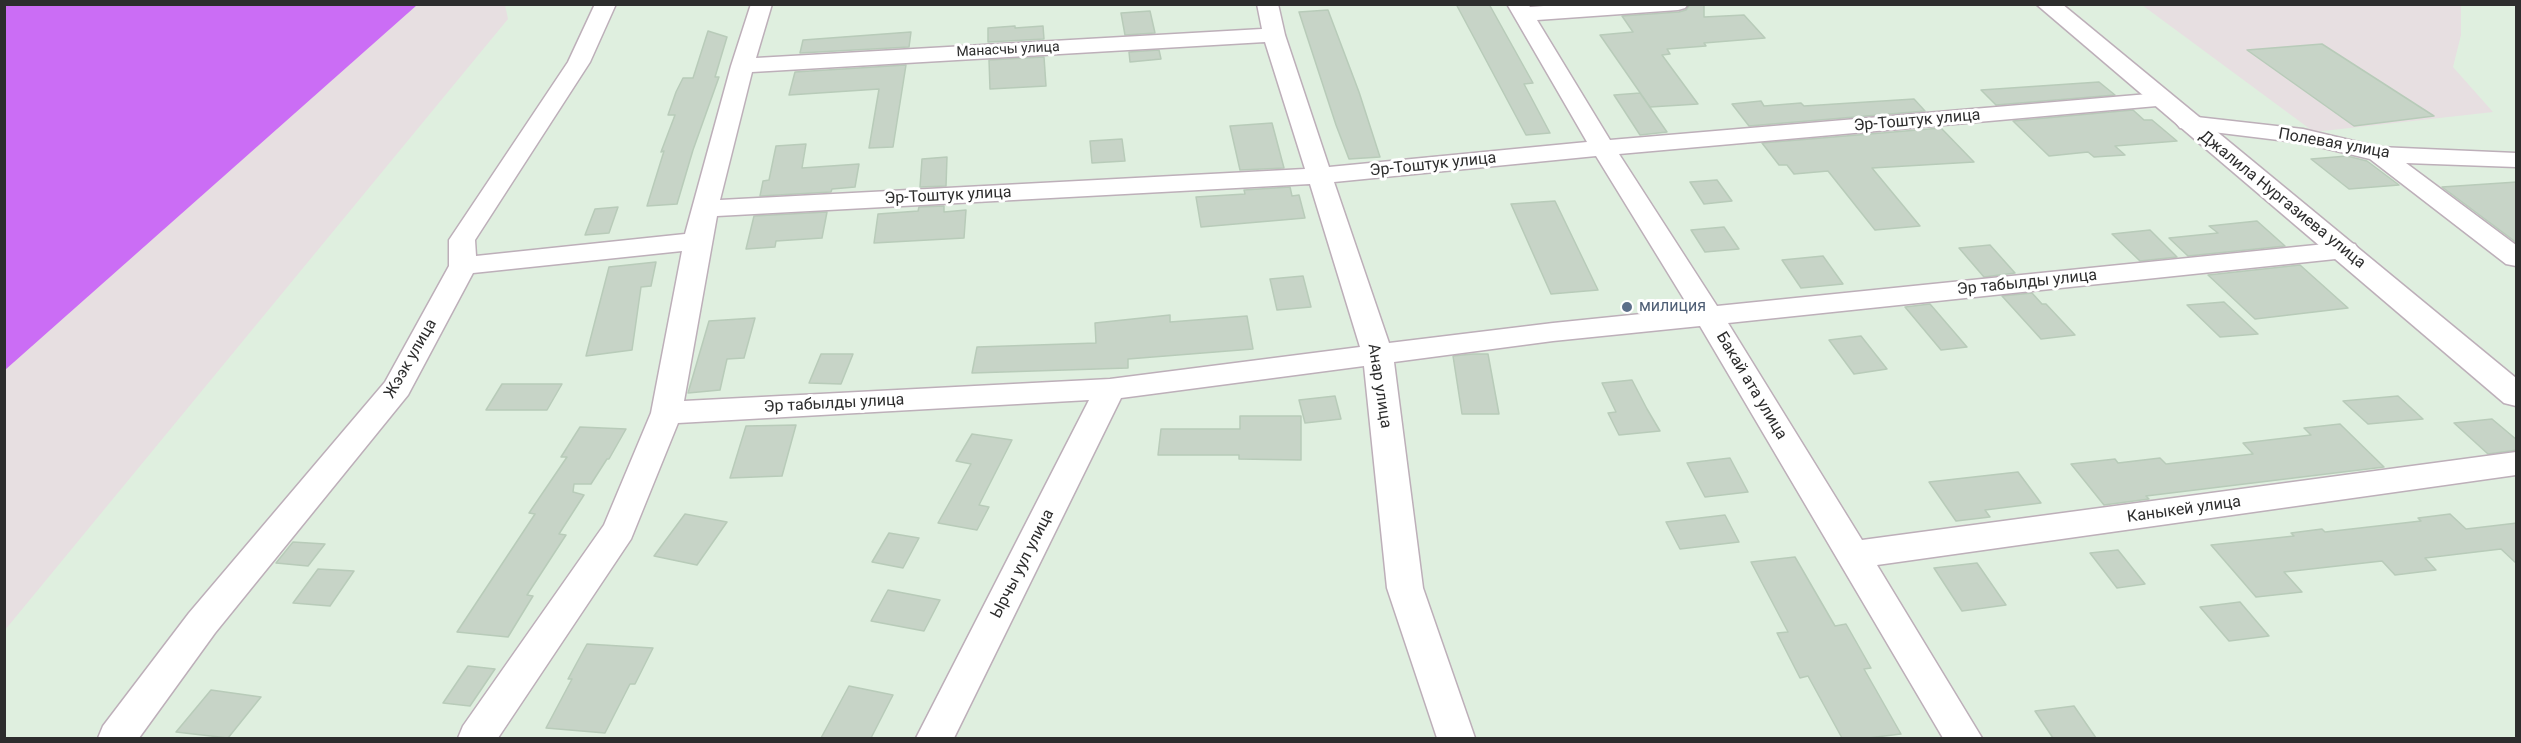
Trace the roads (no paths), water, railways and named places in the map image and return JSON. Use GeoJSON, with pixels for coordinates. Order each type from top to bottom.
{"type":"FeatureCollection","features":[{"type":"Feature","properties":{"kind":"street","name":"Жээк улица"},"geometry":{"type":"LineString","coordinates":[[117,738],[202,623],[397,388],[463,266],[462,240],[579,62],[606,4]]}},
{"type":"Feature","properties":{"kind":"street"},"geometry":{"type":"LineString","coordinates":[[477,738],[618,530],[667,413],[697,241],[742,66],[762,4]]}},
{"type":"Feature","properties":{"kind":"street","name":"Анар улица"},"geometry":{"type":"LineString","coordinates":[[1267,4],[1274,35],[1378,356],[1405,588],[1456,738]]}},
{"type":"Feature","properties":{"kind":"street"},"geometry":{"type":"LineString","coordinates":[[1520,9],[1678,4]]}},
{"type":"Feature","properties":{"kind":"street","name":"Джалила Нургазиева улица"},"geometry":{"type":"LineString","coordinates":[[2047,4],[2517,395]]}},
{"type":"Feature","properties":{"kind":"street","name":"Бакай ата улица"},"geometry":{"type":"LineString","coordinates":[[1520,9],[1603,148],[1709,315],[1851,555],[1963,738]]}},
{"type":"Feature","properties":{"kind":"street","name":"Манасчы улица"},"geometry":{"type":"LineString","coordinates":[[742,66],[1274,35]]}},
{"type":"Feature","properties":{"kind":"street","name":"Эр-Тоштук улица"},"geometry":{"type":"LineString","coordinates":[[705,209],[1319,176],[1603,148],[2160,100]]}},
{"type":"Feature","properties":{"kind":"street","name":"Полевая улица"},"geometry":{"type":"LineString","coordinates":[[2188,123],[2302,136],[2379,154],[2517,160]]}},
{"type":"Feature","properties":{"kind":"street"},"geometry":{"type":"LineString","coordinates":[[2379,154],[2517,258]]}},
{"type":"Feature","properties":{"kind":"street"},"geometry":{"type":"LineString","coordinates":[[463,266],[697,241]]}},
{"type":"Feature","properties":{"kind":"street","name":"Эр табылды улица"},"geometry":{"type":"LineString","coordinates":[[667,413],[1110,388],[1378,356],[1553,332],[2345,250]]}},
{"type":"Feature","properties":{"kind":"street","name":"Ырчы уул улица"},"geometry":{"type":"LineString","coordinates":[[935,738],[1110,388]]}},
{"type":"Feature","properties":{"kind":"street","name":"Каныкей улица"},"geometry":{"type":"LineString","coordinates":[[1851,555],[2517,464]]}},
{"type":"Feature","properties":{"kind":"place","name":"милиция"},"geometry":{"type":"Point","coordinates":[1627,307]}}]}
